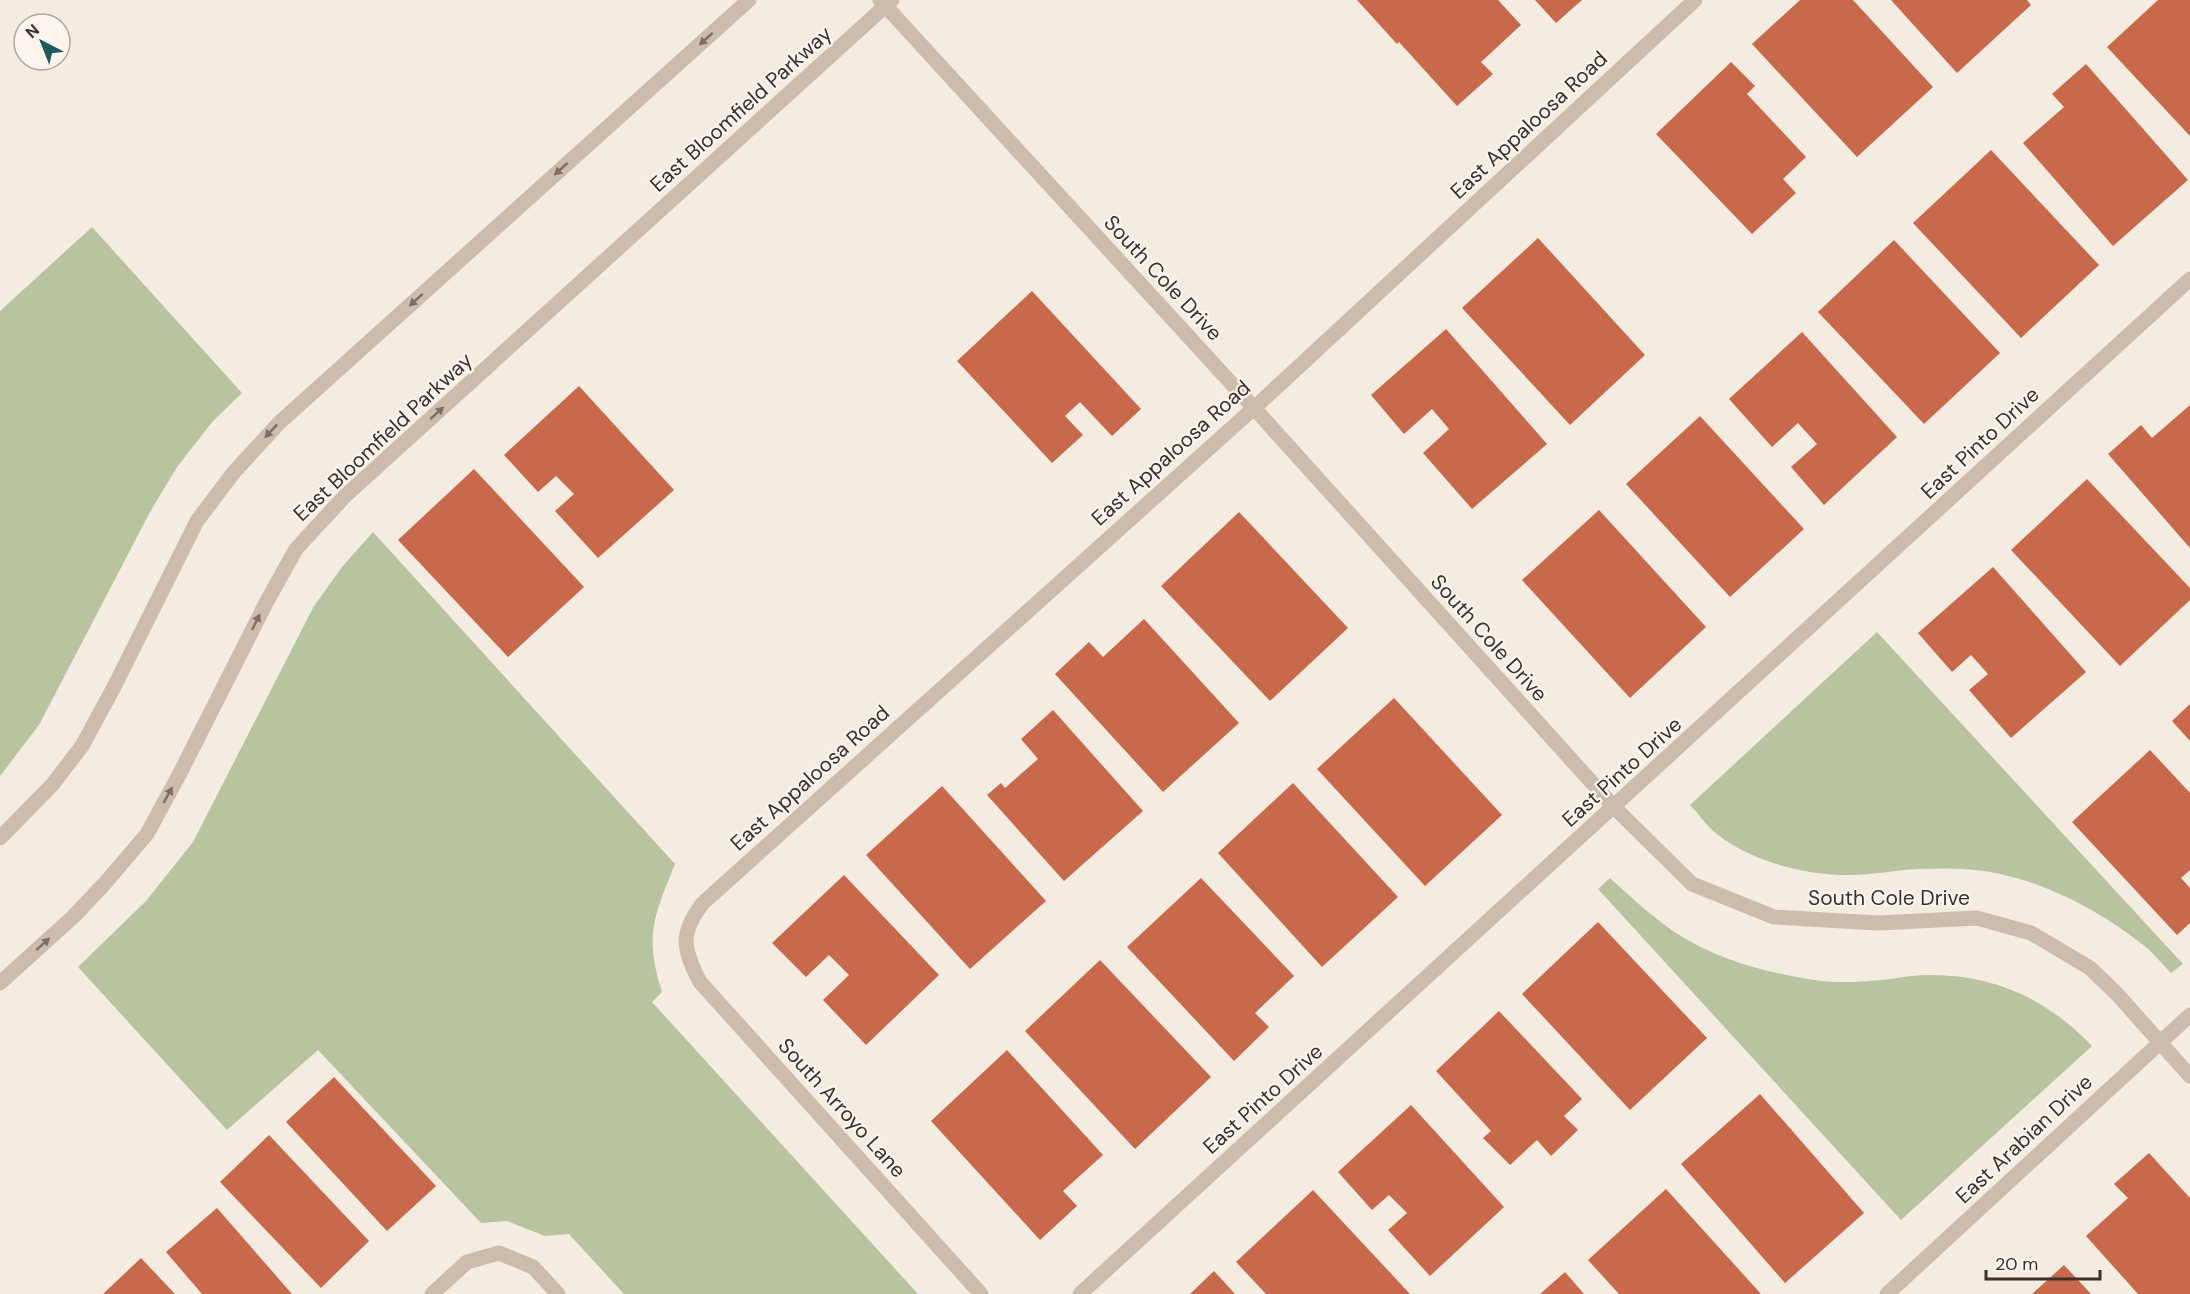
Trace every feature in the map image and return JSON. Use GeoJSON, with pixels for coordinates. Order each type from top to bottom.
{"type":"FeatureCollection","features":[{"type":"Feature","properties":{"kind":"street"},"geometry":{"type":"LineString","coordinates":[[0,838],[52,785],[82,746],[197,521],[234,472],[279,423],[749,0]]}},
{"type":"Feature","properties":{"kind":"street","name":"East Appaloosa Road"},"geometry":{"type":"LineString","coordinates":[[686,942],[690,919],[703,903],[1254,408],[1695,0]]}},
{"type":"Feature","properties":{"kind":"street","name":"South Cole Drive"},"geometry":{"type":"LineString","coordinates":[[886,2],[1614,807],[1692,884],[1774,917],[1878,923],[1977,918],[2031,933],[2090,968],[2190,1076]]}},
{"type":"Feature","properties":{"kind":"street","name":"East Bloomfield Parkway"},"geometry":{"type":"LineString","coordinates":[[0,983],[74,916],[147,834],[296,549],[345,496],[886,2]]}},
{"type":"Feature","properties":{"kind":"street","name":"East Pinto Drive"},"geometry":{"type":"LineString","coordinates":[[1080,1294],[2190,279]]}},
{"type":"Feature","properties":{"kind":"street","name":"South Arroyo Lane"},"geometry":{"type":"LineString","coordinates":[[686,942],[688,960],[700,982],[981,1294]]}},
{"type":"Feature","properties":{"kind":"street","name":"East Arabian Drive"},"geometry":{"type":"LineString","coordinates":[[1887,1294],[2190,1015]]}},
{"type":"Feature","properties":{"kind":"street"},"geometry":{"type":"LineString","coordinates":[[432,1294],[467,1262],[499,1253],[533,1266],[558,1294]]}},
{"type":"Feature","properties":{"kind":"green space"},"geometry":{"type":"Polygon","coordinates":[[[92,227],[242,393],[213,421],[177,467],[150,512],[39,725],[0,776],[0,311],[92,227]]]}},
{"type":"Feature","properties":{"kind":"green space"},"geometry":{"type":"Polygon","coordinates":[[[373,532],[675,864],[654,926],[653,956],[662,992],[652,1002],[918,1294],[624,1294],[569,1234],[545,1236],[507,1221],[481,1223],[318,1050],[227,1130],[78,967],[146,901],[193,842],[314,606],[342,567],[373,532]]]}},
{"type":"Feature","properties":{"kind":"green space"},"geometry":{"type":"Polygon","coordinates":[[[1877,632],[2183,964],[2171,973],[2146,947],[2113,923],[2058,893],[2020,879],[1990,872],[1960,869],[1919,869],[1851,875],[1814,873],[1758,857],[1725,840],[1708,826],[1690,805],[1877,632]]]}},
{"type":"Feature","properties":{"kind":"green space"},"geometry":{"type":"Polygon","coordinates":[[[1610,878],[1650,914],[1676,933],[1728,959],[1765,970],[1829,982],[1926,975],[1974,979],[1996,984],[2037,1002],[2074,1029],[2092,1046],[1901,1220],[1598,889],[1610,878]]]}},
{"type":"Feature","properties":{"kind":"building"},"geometry":{"type":"Polygon","coordinates":[[[1357,0],[1498,0],[1521,25],[1481,62],[1493,74],[1457,106],[1357,0]]]}},
{"type":"Feature","properties":{"kind":"building"},"geometry":{"type":"Polygon","coordinates":[[[1535,0],[1582,0],[1556,23],[1535,0]]]}},
{"type":"Feature","properties":{"kind":"building"},"geometry":{"type":"Polygon","coordinates":[[[1800,0],[1853,0],[1933,87],[1857,157],[1752,44],[1800,0]]]}},
{"type":"Feature","properties":{"kind":"building"},"geometry":{"type":"Polygon","coordinates":[[[1891,0],[2027,0],[2031,5],[1957,73],[1891,0]]]}},
{"type":"Feature","properties":{"kind":"building"},"geometry":{"type":"Polygon","coordinates":[[[2158,0],[2190,0],[2190,136],[2107,47],[2158,0]]]}},
{"type":"Feature","properties":{"kind":"building"},"geometry":{"type":"Polygon","coordinates":[[[1731,62],[1755,86],[1747,94],[1806,157],[1783,179],[1796,193],[1752,234],[1656,134],[1731,62]]]}},
{"type":"Feature","properties":{"kind":"building"},"geometry":{"type":"Polygon","coordinates":[[[2086,64],[2188,180],[2113,246],[2023,143],[2064,107],[2052,94],[2086,64]]]}},
{"type":"Feature","properties":{"kind":"building"},"geometry":{"type":"Polygon","coordinates":[[[1991,150],[2099,265],[2021,338],[1913,223],[1991,150]]]}},
{"type":"Feature","properties":{"kind":"building"},"geometry":{"type":"Polygon","coordinates":[[[1538,238],[1645,355],[1570,425],[1462,308],[1538,238]]]}},
{"type":"Feature","properties":{"kind":"building"},"geometry":{"type":"Polygon","coordinates":[[[1894,240],[2000,353],[1924,424],[1818,312],[1894,240]]]}},
{"type":"Feature","properties":{"kind":"building"},"geometry":{"type":"Polygon","coordinates":[[[1032,291],[1141,409],[1112,436],[1080,402],[1065,416],[1083,435],[1052,463],[957,361],[1032,291]]]}},
{"type":"Feature","properties":{"kind":"building"},"geometry":{"type":"Polygon","coordinates":[[[1446,329],[1547,444],[1472,509],[1423,453],[1449,429],[1432,409],[1404,434],[1371,395],[1446,329]]]}},
{"type":"Feature","properties":{"kind":"building"},"geometry":{"type":"Polygon","coordinates":[[[1802,332],[1897,437],[1824,505],[1791,467],[1817,444],[1798,423],[1772,447],[1729,399],[1802,332]]]}},
{"type":"Feature","properties":{"kind":"building"},"geometry":{"type":"Polygon","coordinates":[[[579,386],[674,490],[598,558],[555,511],[574,494],[556,476],[538,492],[504,455],[579,386]]]}},
{"type":"Feature","properties":{"kind":"building"},"geometry":{"type":"Polygon","coordinates":[[[2190,405],[2190,548],[2108,454],[2141,425],[2152,438],[2190,405]]]}},
{"type":"Feature","properties":{"kind":"building"},"geometry":{"type":"Polygon","coordinates":[[[1700,416],[1804,529],[1730,597],[1626,484],[1700,416]]]}},
{"type":"Feature","properties":{"kind":"building"},"geometry":{"type":"Polygon","coordinates":[[[474,469],[584,587],[508,657],[398,540],[474,469]]]}},
{"type":"Feature","properties":{"kind":"building"},"geometry":{"type":"Polygon","coordinates":[[[2087,479],[2190,588],[2190,600],[2120,666],[2011,550],[2087,479]]]}},
{"type":"Feature","properties":{"kind":"building"},"geometry":{"type":"Polygon","coordinates":[[[1599,510],[1706,627],[1630,698],[1522,580],[1599,510]]]}},
{"type":"Feature","properties":{"kind":"building"},"geometry":{"type":"Polygon","coordinates":[[[1239,512],[1348,628],[1270,701],[1161,586],[1239,512]]]}},
{"type":"Feature","properties":{"kind":"building"},"geometry":{"type":"Polygon","coordinates":[[[1993,567],[2086,672],[2011,738],[1969,690],[1988,674],[1971,655],[1952,672],[1918,633],[1993,567]]]}},
{"type":"Feature","properties":{"kind":"building"},"geometry":{"type":"Polygon","coordinates":[[[1144,619],[1239,723],[1163,792],[1055,674],[1089,642],[1103,657],[1144,619]]]}},
{"type":"Feature","properties":{"kind":"building"},"geometry":{"type":"Polygon","coordinates":[[[1394,698],[1502,815],[1425,886],[1317,769],[1394,698]]]}},
{"type":"Feature","properties":{"kind":"building"},"geometry":{"type":"Polygon","coordinates":[[[2190,704],[2190,741],[2172,721],[2190,704]]]}},
{"type":"Feature","properties":{"kind":"building"},"geometry":{"type":"Polygon","coordinates":[[[1053,710],[1143,811],[1064,881],[987,795],[1001,783],[1005,788],[1038,759],[1021,739],[1053,710]]]}},
{"type":"Feature","properties":{"kind":"building"},"geometry":{"type":"Polygon","coordinates":[[[2150,750],[2190,793],[2190,870],[2181,878],[2190,888],[2190,923],[2177,935],[2072,822],[2150,750]]]}},
{"type":"Feature","properties":{"kind":"building"},"geometry":{"type":"Polygon","coordinates":[[[1293,783],[1398,897],[1322,967],[1218,853],[1293,783]]]}},
{"type":"Feature","properties":{"kind":"building"},"geometry":{"type":"Polygon","coordinates":[[[942,786],[1046,901],[970,969],[866,855],[942,786]]]}},
{"type":"Feature","properties":{"kind":"building"},"geometry":{"type":"Polygon","coordinates":[[[844,875],[939,975],[866,1045],[823,1000],[849,975],[829,955],[806,977],[772,943],[844,875]]]}},
{"type":"Feature","properties":{"kind":"building"},"geometry":{"type":"Polygon","coordinates":[[[1201,878],[1294,976],[1255,1013],[1269,1027],[1234,1061],[1127,947],[1201,878]]]}},
{"type":"Feature","properties":{"kind":"building"},"geometry":{"type":"Polygon","coordinates":[[[1598,922],[1707,1038],[1630,1110],[1522,994],[1598,922]]]}},
{"type":"Feature","properties":{"kind":"building"},"geometry":{"type":"Polygon","coordinates":[[[1100,960],[1211,1077],[1135,1149],[1025,1031],[1100,960]]]}},
{"type":"Feature","properties":{"kind":"building"},"geometry":{"type":"Polygon","coordinates":[[[1499,1011],[1582,1099],[1564,1116],[1578,1130],[1551,1156],[1537,1140],[1510,1165],[1483,1138],[1491,1131],[1436,1071],[1499,1011]]]}},
{"type":"Feature","properties":{"kind":"building"},"geometry":{"type":"Polygon","coordinates":[[[1007,1050],[1103,1155],[1063,1191],[1077,1206],[1040,1240],[931,1121],[1007,1050]]]}},
{"type":"Feature","properties":{"kind":"building"},"geometry":{"type":"Polygon","coordinates":[[[334,1077],[436,1186],[387,1231],[286,1122],[334,1077]]]}},
{"type":"Feature","properties":{"kind":"building"},"geometry":{"type":"Polygon","coordinates":[[[1760,1094],[1864,1213],[1785,1283],[1681,1164],[1760,1094]]]}},
{"type":"Feature","properties":{"kind":"building"},"geometry":{"type":"Polygon","coordinates":[[[1411,1105],[1504,1207],[1430,1276],[1388,1230],[1407,1213],[1389,1195],[1372,1210],[1338,1172],[1411,1105]]]}},
{"type":"Feature","properties":{"kind":"building"},"geometry":{"type":"Polygon","coordinates":[[[269,1135],[369,1241],[321,1288],[220,1182],[269,1135]]]}},
{"type":"Feature","properties":{"kind":"building"},"geometry":{"type":"Polygon","coordinates":[[[2149,1153],[2190,1198],[2190,1294],[2138,1294],[2086,1236],[2128,1198],[2114,1184],[2149,1153]]]}},
{"type":"Feature","properties":{"kind":"building"},"geometry":{"type":"Polygon","coordinates":[[[1666,1189],[1761,1294],[1619,1294],[1588,1260],[1666,1189]]]}},
{"type":"Feature","properties":{"kind":"building"},"geometry":{"type":"Polygon","coordinates":[[[1313,1190],[1410,1294],[1266,1294],[1236,1262],[1313,1190]]]}},
{"type":"Feature","properties":{"kind":"building"},"geometry":{"type":"Polygon","coordinates":[[[217,1208],[292,1294],[202,1294],[166,1252],[217,1208]]]}},
{"type":"Feature","properties":{"kind":"building"},"geometry":{"type":"Polygon","coordinates":[[[141,1258],[175,1294],[103,1294],[141,1258]]]}},
{"type":"Feature","properties":{"kind":"building"},"geometry":{"type":"Polygon","coordinates":[[[2064,1265],[2091,1294],[2032,1294],[2064,1265]]]}},
{"type":"Feature","properties":{"kind":"building"},"geometry":{"type":"Polygon","coordinates":[[[1214,1271],[1235,1294],[1190,1294],[1214,1271]]]}},
{"type":"Feature","properties":{"kind":"building"},"geometry":{"type":"Polygon","coordinates":[[[1565,1272],[1584,1294],[1540,1294],[1565,1272]]]}}]}
